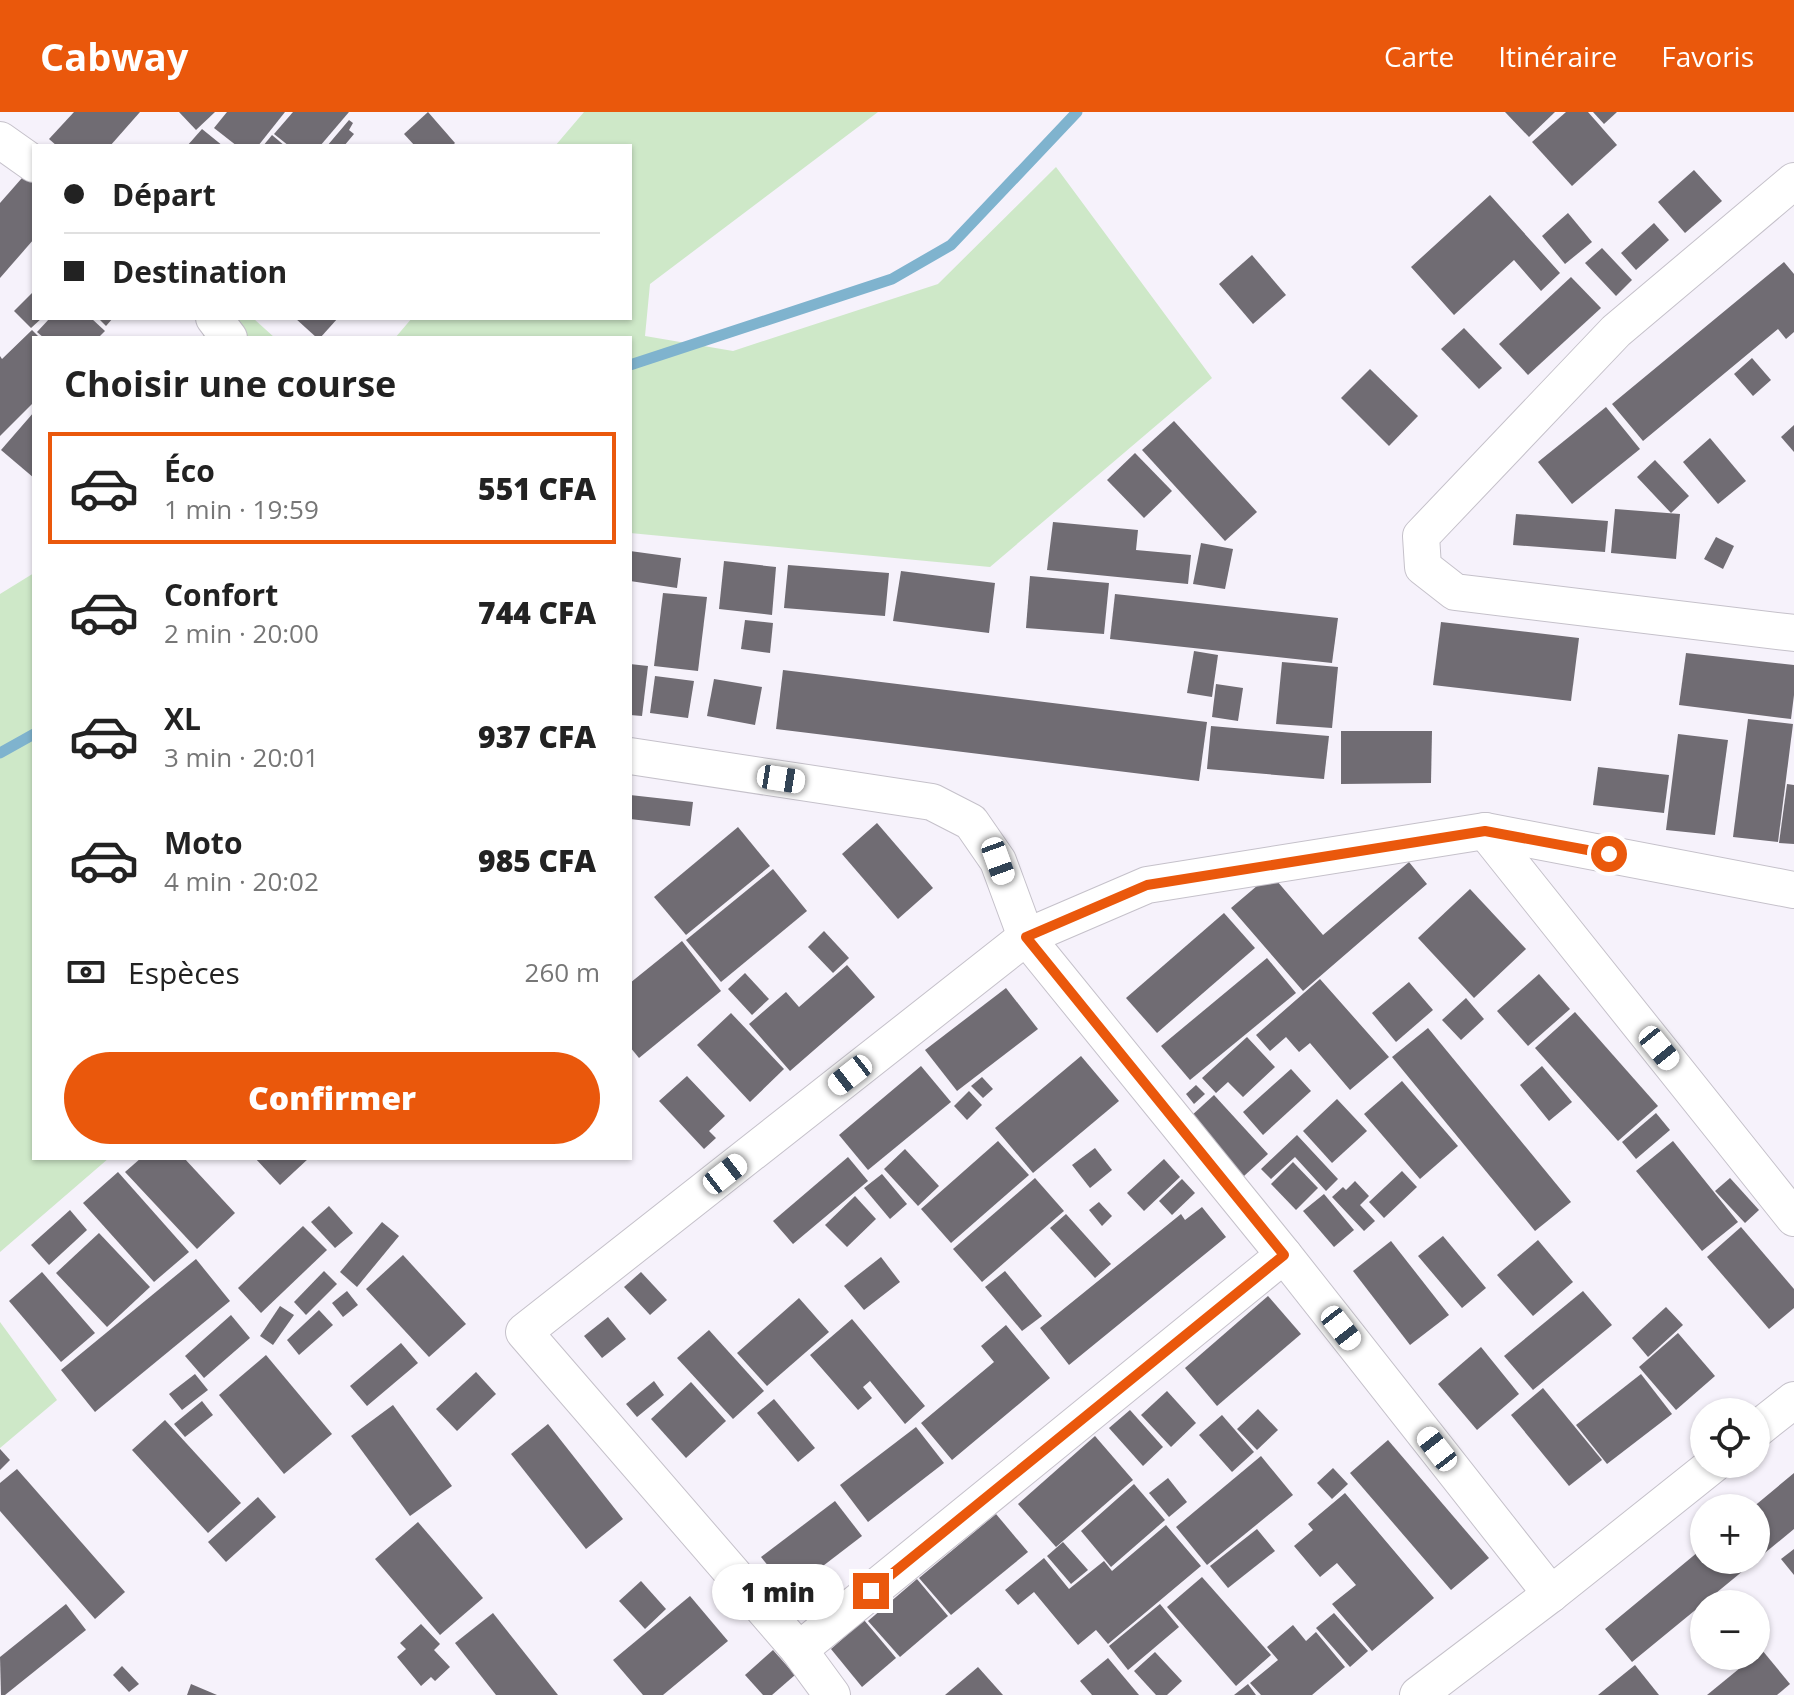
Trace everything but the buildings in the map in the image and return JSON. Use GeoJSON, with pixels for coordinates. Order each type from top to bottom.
{"type":"FeatureCollection","features":[{"type":"Feature","properties":{"kind":"street"},"geometry":{"type":"LineString","coordinates":[[0,140],[32,163]]}},
{"type":"Feature","properties":{"kind":"street"},"geometry":{"type":"LineString","coordinates":[[1794,181],[1616,331],[1421,536],[1423,567],[1455,592],[1794,633]]}},
{"type":"Feature","properties":{"kind":"street"},"geometry":{"type":"LineString","coordinates":[[632,756],[932,802],[971,822],[998,861],[1026,937],[1284,1255],[1551,1594]]}},
{"type":"Feature","properties":{"kind":"street"},"geometry":{"type":"LineString","coordinates":[[1485,831],[1794,1218]]}},
{"type":"Feature","properties":{"kind":"street"},"geometry":{"type":"LineString","coordinates":[[832,1695],[799,1650],[524,1332],[1026,937],[1147,885],[1485,831],[1794,890]]}},
{"type":"Feature","properties":{"kind":"street"},"geometry":{"type":"LineString","coordinates":[[799,1650],[1284,1255]]}},
{"type":"Feature","properties":{"kind":"street"},"geometry":{"type":"LineString","coordinates":[[1770,1419],[1794,1400]]}},
{"type":"Feature","properties":{"kind":"street"},"geometry":{"type":"LineString","coordinates":[[1418,1695],[1696,1478]]}},
{"type":"Feature","properties":{"kind":"green space"},"geometry":{"type":"Polygon","coordinates":[[[584,112],[878,112],[650,284],[645,336],[733,351],[938,284],[1056,167],[1212,378],[990,567],[632,533],[632,336],[397,336],[410,320],[632,320],[632,144],[557,144],[584,112]]]}},
{"type":"Feature","properties":{"kind":"green space"},"geometry":{"type":"Polygon","coordinates":[[[210,320],[255,320],[273,336],[203,336],[210,320]]]}},
{"type":"Feature","properties":{"kind":"green space"},"geometry":{"type":"Polygon","coordinates":[[[32,574],[32,1160],[107,1160],[0,1252],[0,594],[32,574]]]}},
{"type":"Feature","properties":{"kind":"green space"},"geometry":{"type":"Polygon","coordinates":[[[0,1322],[57,1400],[0,1448],[0,1322]]]}},
{"type":"Feature","properties":{"kind":"waterway"},"geometry":{"type":"LineString","coordinates":[[632,364],[892,279],[951,245],[1077,112]]}},
{"type":"Feature","properties":{"kind":"waterway"},"geometry":{"type":"LineString","coordinates":[[0,753],[32,735]]}},
{"type":"Feature","properties":{"kind":"route"},"geometry":{"type":"LineString","coordinates":[[871,1591],[1284,1255],[1026,937],[1147,885],[1485,831],[1609,854]]}}]}
